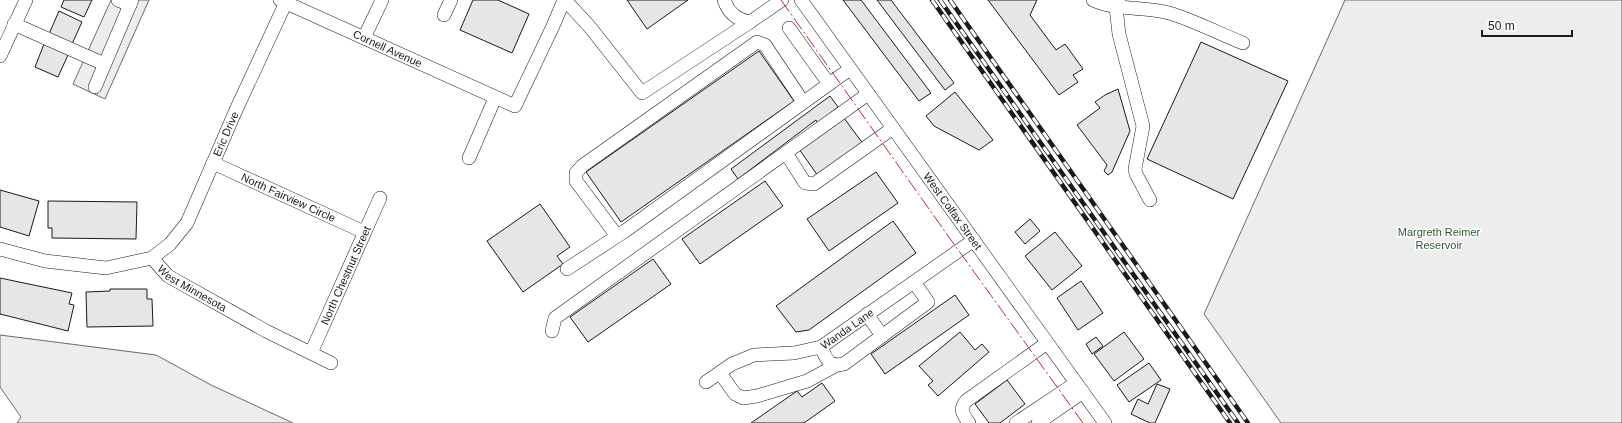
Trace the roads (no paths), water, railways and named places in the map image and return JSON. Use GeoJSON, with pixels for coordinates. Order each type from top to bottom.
{"type":"FeatureCollection","features":[{"type":"Feature","properties":{"kind":"street"},"geometry":{"type":"LineString","coordinates":[[0,56],[26,0]]}},
{"type":"Feature","properties":{"kind":"street"},"geometry":{"type":"LineString","coordinates":[[364,38],[382,0]]}},
{"type":"Feature","properties":{"kind":"street"},"geometry":{"type":"LineString","coordinates":[[444,15],[451,0]]}},
{"type":"Feature","properties":{"kind":"street"},"geometry":{"type":"LineString","coordinates":[[564,0],[589,26],[642,93],[782,0]]}},
{"type":"Feature","properties":{"kind":"street","name":"Cornell Avenue"},"geometry":{"type":"LineString","coordinates":[[284,1],[515,106],[564,0]]}},
{"type":"Feature","properties":{"kind":"street"},"geometry":{"type":"LineString","coordinates":[[724,0],[735,16],[740,20],[750,22]]}},
{"type":"Feature","properties":{"kind":"street","name":"West Colfax Street"},"geometry":{"type":"LineString","coordinates":[[801,0],[1105,423]]}},
{"type":"Feature","properties":{"kind":"street"},"geometry":{"type":"LineString","coordinates":[[1094,0],[1170,14],[1244,43]]}},
{"type":"Feature","properties":{"kind":"street","name":"Eric Drive"},"geometry":{"type":"LineString","coordinates":[[152,258],[170,244],[187,222],[284,1]]}},
{"type":"Feature","properties":{"kind":"street"},"geometry":{"type":"LineString","coordinates":[[95,87],[127,2]]}},
{"type":"Feature","properties":{"kind":"street"},"geometry":{"type":"LineString","coordinates":[[1118,4],[1119,34],[1143,126],[1136,174],[1150,200]]}},
{"type":"Feature","properties":{"kind":"street"},"geometry":{"type":"LineString","coordinates":[[14,24],[104,64]]}},
{"type":"Feature","properties":{"kind":"street"},"geometry":{"type":"LineString","coordinates":[[789,28],[829,84]]}},
{"type":"Feature","properties":{"kind":"street"},"geometry":{"type":"LineString","coordinates":[[617,236],[576,181],[576,173],[582,166],[757,42],[765,45],[803,102]]}},
{"type":"Feature","properties":{"kind":"street"},"geometry":{"type":"LineString","coordinates":[[567,269],[617,236],[850,69]]}},
{"type":"Feature","properties":{"kind":"street"},"geometry":{"type":"LineString","coordinates":[[552,331],[554,318],[868,94]]}},
{"type":"Feature","properties":{"kind":"street"},"geometry":{"type":"LineString","coordinates":[[469,158],[495,98]]}},
{"type":"Feature","properties":{"kind":"street"},"geometry":{"type":"LineString","coordinates":[[786,153],[805,183],[814,184],[893,128]]}},
{"type":"Feature","properties":{"kind":"street","name":"North Fairview Circle"},"geometry":{"type":"LineString","coordinates":[[213,163],[364,232]]}},
{"type":"Feature","properties":{"kind":"street","name":"North Chestnut Street"},"geometry":{"type":"LineString","coordinates":[[311,354],[380,198]]}},
{"type":"Feature","properties":{"kind":"street","name":"Wanda Lane"},"geometry":{"type":"LineString","coordinates":[[706,382],[732,364],[754,355],[794,353],[821,347],[974,240]]}},
{"type":"Feature","properties":{"kind":"street","name":"West Minnesota"},"geometry":{"type":"LineString","coordinates":[[0,249],[45,261],[106,268],[152,258],[168,276],[266,331],[331,363]]}},
{"type":"Feature","properties":{"kind":"street"},"geometry":{"type":"LineString","coordinates":[[720,373],[735,394],[743,398],[757,396],[806,381],[835,366],[844,364],[928,302],[914,282]]}},
{"type":"Feature","properties":{"kind":"street"},"geometry":{"type":"LineString","coordinates":[[867,314],[882,336]]}},
{"type":"Feature","properties":{"kind":"street"},"geometry":{"type":"LineString","coordinates":[[969,423],[962,413],[962,406],[966,401],[1047,343]]}},
{"type":"Feature","properties":{"kind":"street"},"geometry":{"type":"LineString","coordinates":[[821,347],[829,362],[835,366]]}},
{"type":"Feature","properties":{"kind":"street"},"geometry":{"type":"LineString","coordinates":[[1040,423],[1080,387]]}},
{"type":"Feature","properties":{"kind":"street"},"geometry":{"type":"LineString","coordinates":[[1016,423],[1080,387]]}},
{"type":"Feature","properties":{"kind":"railway"},"geometry":{"type":"LineString","coordinates":[[932,0],[1230,423]]}},
{"type":"Feature","properties":{"kind":"railway"},"geometry":{"type":"LineString","coordinates":[[940,0],[1238,423]]}},
{"type":"Feature","properties":{"kind":"railway"},"geometry":{"type":"LineString","coordinates":[[950,0],[1248,423]]}},
{"type":"Feature","properties":{"kind":"park label","name":"Margreth Reimer Reservoir"},"geometry":{"type":"Point","coordinates":[1439,238]}}]}
